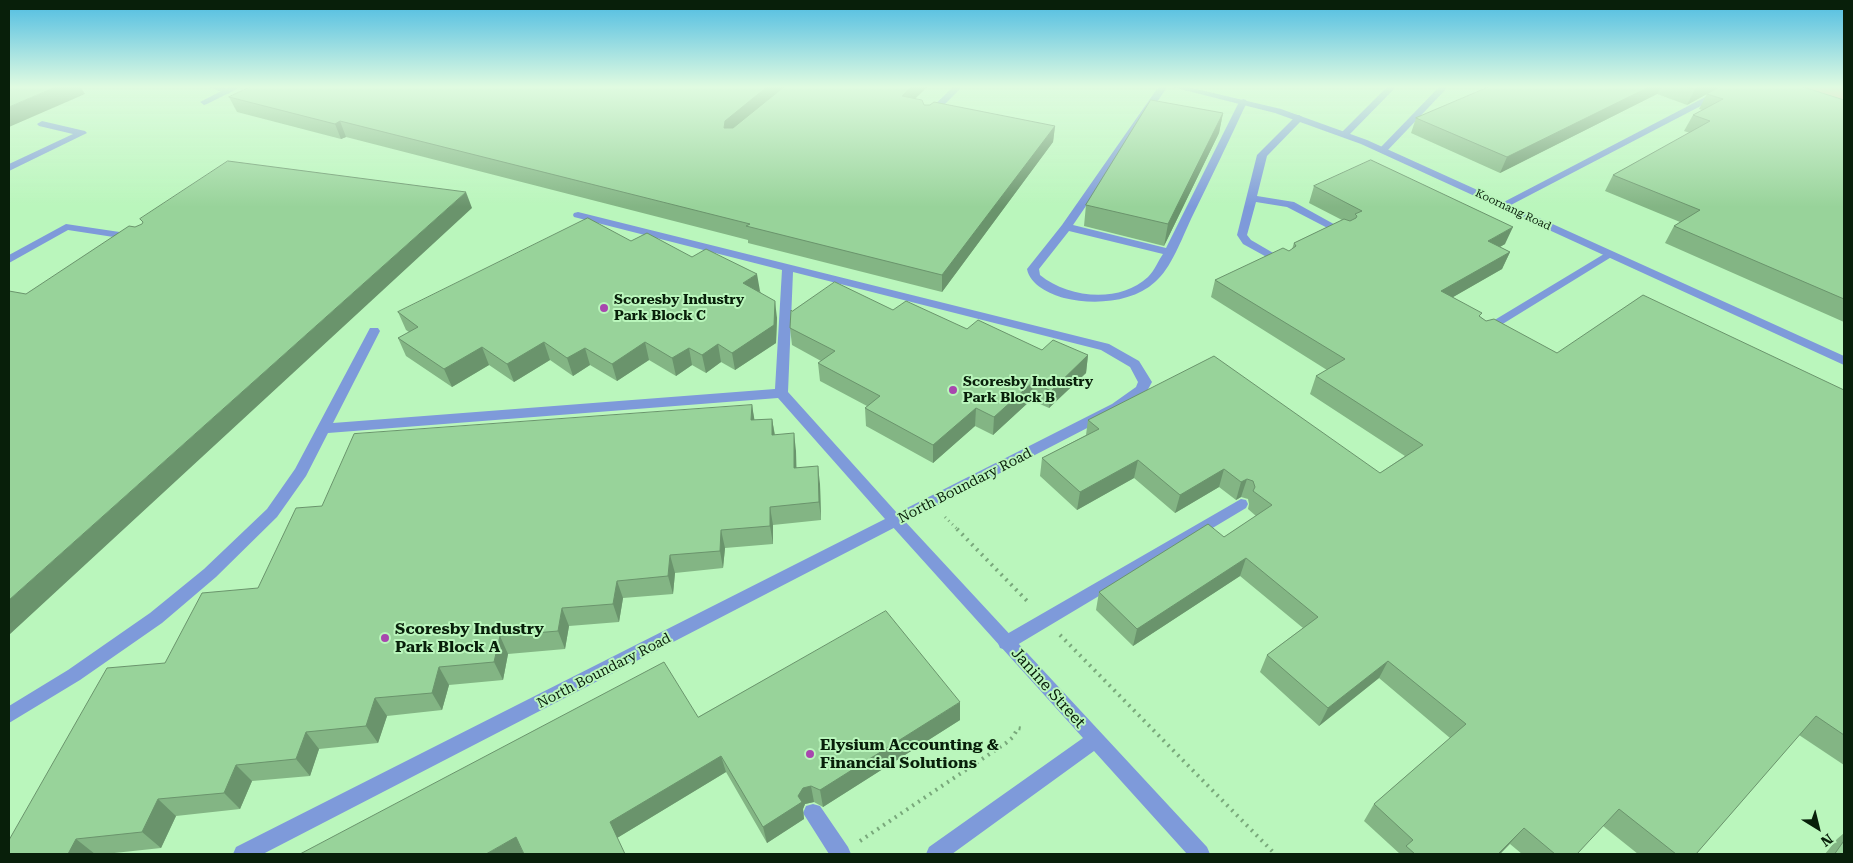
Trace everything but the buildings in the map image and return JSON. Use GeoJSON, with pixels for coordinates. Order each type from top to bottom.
{"type":"FeatureCollection","features":[{"type":"Feature","properties":{"kind":"street"},"geometry":{"type":"LineString","coordinates":[[9,168],[82,133],[52,126]]}},
{"type":"Feature","properties":{"kind":"street"},"geometry":{"type":"LineString","coordinates":[[1136,126],[1066,227],[1033,269],[1034,276],[1039,281],[1064,293],[1099,298],[1112,297],[1133,291],[1152,280],[1170,252],[1231,126]]}},
{"type":"Feature","properties":{"kind":"street","name":"Koornang Road"},"geometry":{"type":"LineString","coordinates":[[1323,126],[1383,150],[1844,361]]}},
{"type":"Feature","properties":{"kind":"street"},"geometry":{"type":"LineString","coordinates":[[1345,134],[1353,126]]}},
{"type":"Feature","properties":{"kind":"street"},"geometry":{"type":"LineString","coordinates":[[1383,150],[1406,126]]}},
{"type":"Feature","properties":{"kind":"street"},"geometry":{"type":"LineString","coordinates":[[1503,205],[1655,126]]}},
{"type":"Feature","properties":{"kind":"street"},"geometry":{"type":"LineString","coordinates":[[1252,198],[1290,204],[1344,233]]}},
{"type":"Feature","properties":{"kind":"street","name":"North Boundary Road"},"geometry":{"type":"LineString","coordinates":[[243,854],[1126,402],[1141,390],[1145,382],[1143,373],[1130,359],[1105,347],[578,215]]}},
{"type":"Feature","properties":{"kind":"street"},"geometry":{"type":"LineString","coordinates":[[1066,227],[1170,252]]}},
{"type":"Feature","properties":{"kind":"street"},"geometry":{"type":"LineString","coordinates":[[1479,333],[1609,254]]}},
{"type":"Feature","properties":{"kind":"street"},"geometry":{"type":"LineString","coordinates":[[322,429],[781,393],[788,268]]}},
{"type":"Feature","properties":{"kind":"street"},"geometry":{"type":"LineString","coordinates":[[9,715],[116,647],[156,618],[216,568],[272,513],[301,472],[374,331]]}},
{"type":"Feature","properties":{"kind":"street","name":"Janine Street"},"geometry":{"type":"LineString","coordinates":[[781,393],[1006,643],[1200,854]]}},
{"type":"Feature","properties":{"kind":"street"},"geometry":{"type":"LineString","coordinates":[[1006,643],[1241,504]]}},
{"type":"Feature","properties":{"kind":"street"},"geometry":{"type":"LineString","coordinates":[[936,854],[1095,740]]}},
{"type":"Feature","properties":{"kind":"street"},"geometry":{"type":"LineString","coordinates":[[814,813],[841,854]]}},
{"type":"Feature","properties":{"kind":"lane"},"geometry":{"type":"LineString","coordinates":[[1283,263],[1244,239],[1242,235],[1262,155],[1291,126]]}},
{"type":"Feature","properties":{"kind":"lane"},"geometry":{"type":"LineString","coordinates":[[9,260],[66,227],[146,238]]}},
{"type":"Feature","properties":{"kind":"path"},"geometry":{"type":"LineString","coordinates":[[944,516],[1275,854]]}},
{"type":"Feature","properties":{"kind":"path"},"geometry":{"type":"LineString","coordinates":[[841,854],[1006,744],[1018,728],[1024,729]]}},
{"type":"Feature","properties":{"kind":"place","name":"Scoresby Industry Park Block C"},"geometry":{"type":"Point","coordinates":[604,308]}},
{"type":"Feature","properties":{"kind":"place","name":"Scoresby Industry Park Block B"},"geometry":{"type":"Point","coordinates":[953,390]}},
{"type":"Feature","properties":{"kind":"place","name":"Scoresby Industry Park Block A"},"geometry":{"type":"Point","coordinates":[385,638]}},
{"type":"Feature","properties":{"kind":"place","name":"Elysium Accounting & Financial Solutions"},"geometry":{"type":"Point","coordinates":[810,754]}}]}
